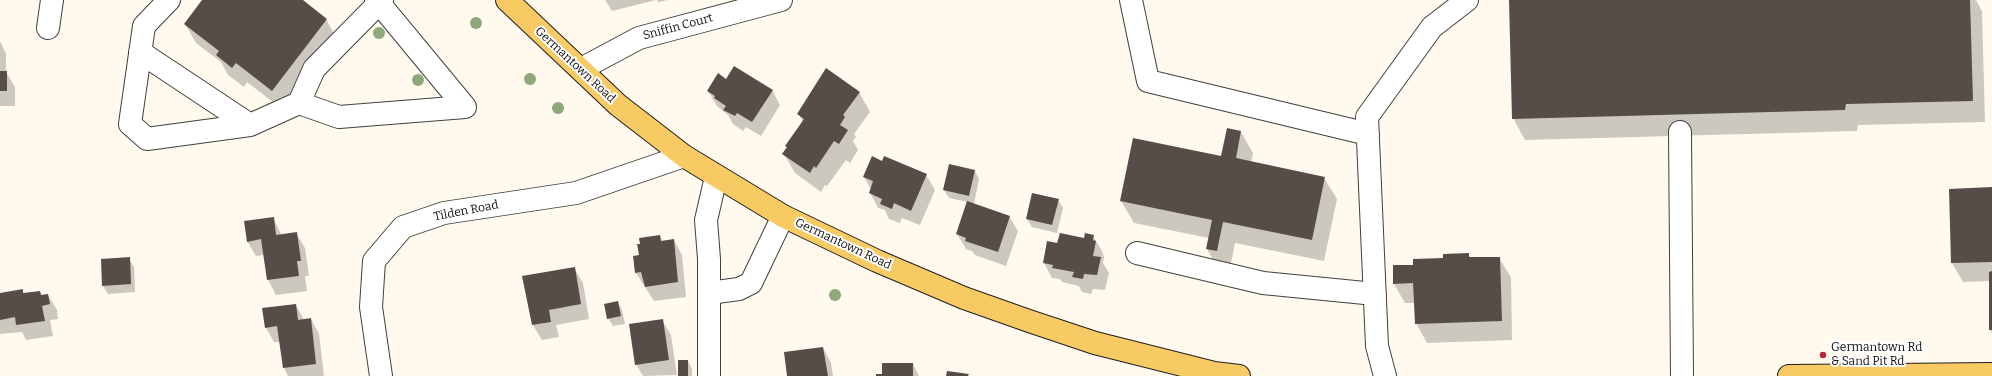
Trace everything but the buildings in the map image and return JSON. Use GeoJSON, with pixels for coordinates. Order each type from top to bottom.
{"type":"FeatureCollection","features":[{"type":"Feature","properties":{"kind":"main road","name":"Germantown Road"},"geometry":{"type":"LineString","coordinates":[[507,0],[618,105],[684,156],[716,177],[783,216],[942,289],[1029,321],[1095,343],[1214,373],[1239,376]]}},
{"type":"Feature","properties":{"kind":"main road"},"geometry":{"type":"LineString","coordinates":[[1789,376],[1992,374]]}},
{"type":"Feature","properties":{"kind":"street"},"geometry":{"type":"LineString","coordinates":[[48,28],[52,0]]}},
{"type":"Feature","properties":{"kind":"street"},"geometry":{"type":"LineString","coordinates":[[169,0],[144,26],[140,52],[130,124],[148,139],[250,126],[299,103],[314,69],[379,1],[465,107],[339,117],[299,103]]}},
{"type":"Feature","properties":{"kind":"street","name":"Sniffin Court"},"geometry":{"type":"LineString","coordinates":[[581,69],[639,38],[781,0]]}},
{"type":"Feature","properties":{"kind":"street"},"geometry":{"type":"LineString","coordinates":[[1131,0],[1148,81],[1368,134]]}},
{"type":"Feature","properties":{"kind":"street"},"geometry":{"type":"LineString","coordinates":[[1385,376],[1377,346],[1367,116],[1432,27],[1467,0]]}},
{"type":"Feature","properties":{"kind":"street"},"geometry":{"type":"LineString","coordinates":[[140,52],[250,126]]}},
{"type":"Feature","properties":{"kind":"street"},"geometry":{"type":"LineString","coordinates":[[1680,132],[1682,376]]}},
{"type":"Feature","properties":{"kind":"street","name":"Tilden Road"},"geometry":{"type":"LineString","coordinates":[[381,376],[371,307],[374,261],[403,227],[444,214],[576,193],[684,156]]}},
{"type":"Feature","properties":{"kind":"street"},"geometry":{"type":"LineString","coordinates":[[709,376],[709,293],[706,220],[716,177]]}},
{"type":"Feature","properties":{"kind":"street"},"geometry":{"type":"LineString","coordinates":[[709,293],[739,289],[751,283],[783,216]]}},
{"type":"Feature","properties":{"kind":"street"},"geometry":{"type":"LineString","coordinates":[[1137,254],[1263,283],[1375,294]]}},
{"type":"Feature","properties":{"kind":"place","name":"Germantown Rd & Sand Pit Rd"},"geometry":{"type":"Point","coordinates":[1823,355]}}]}
